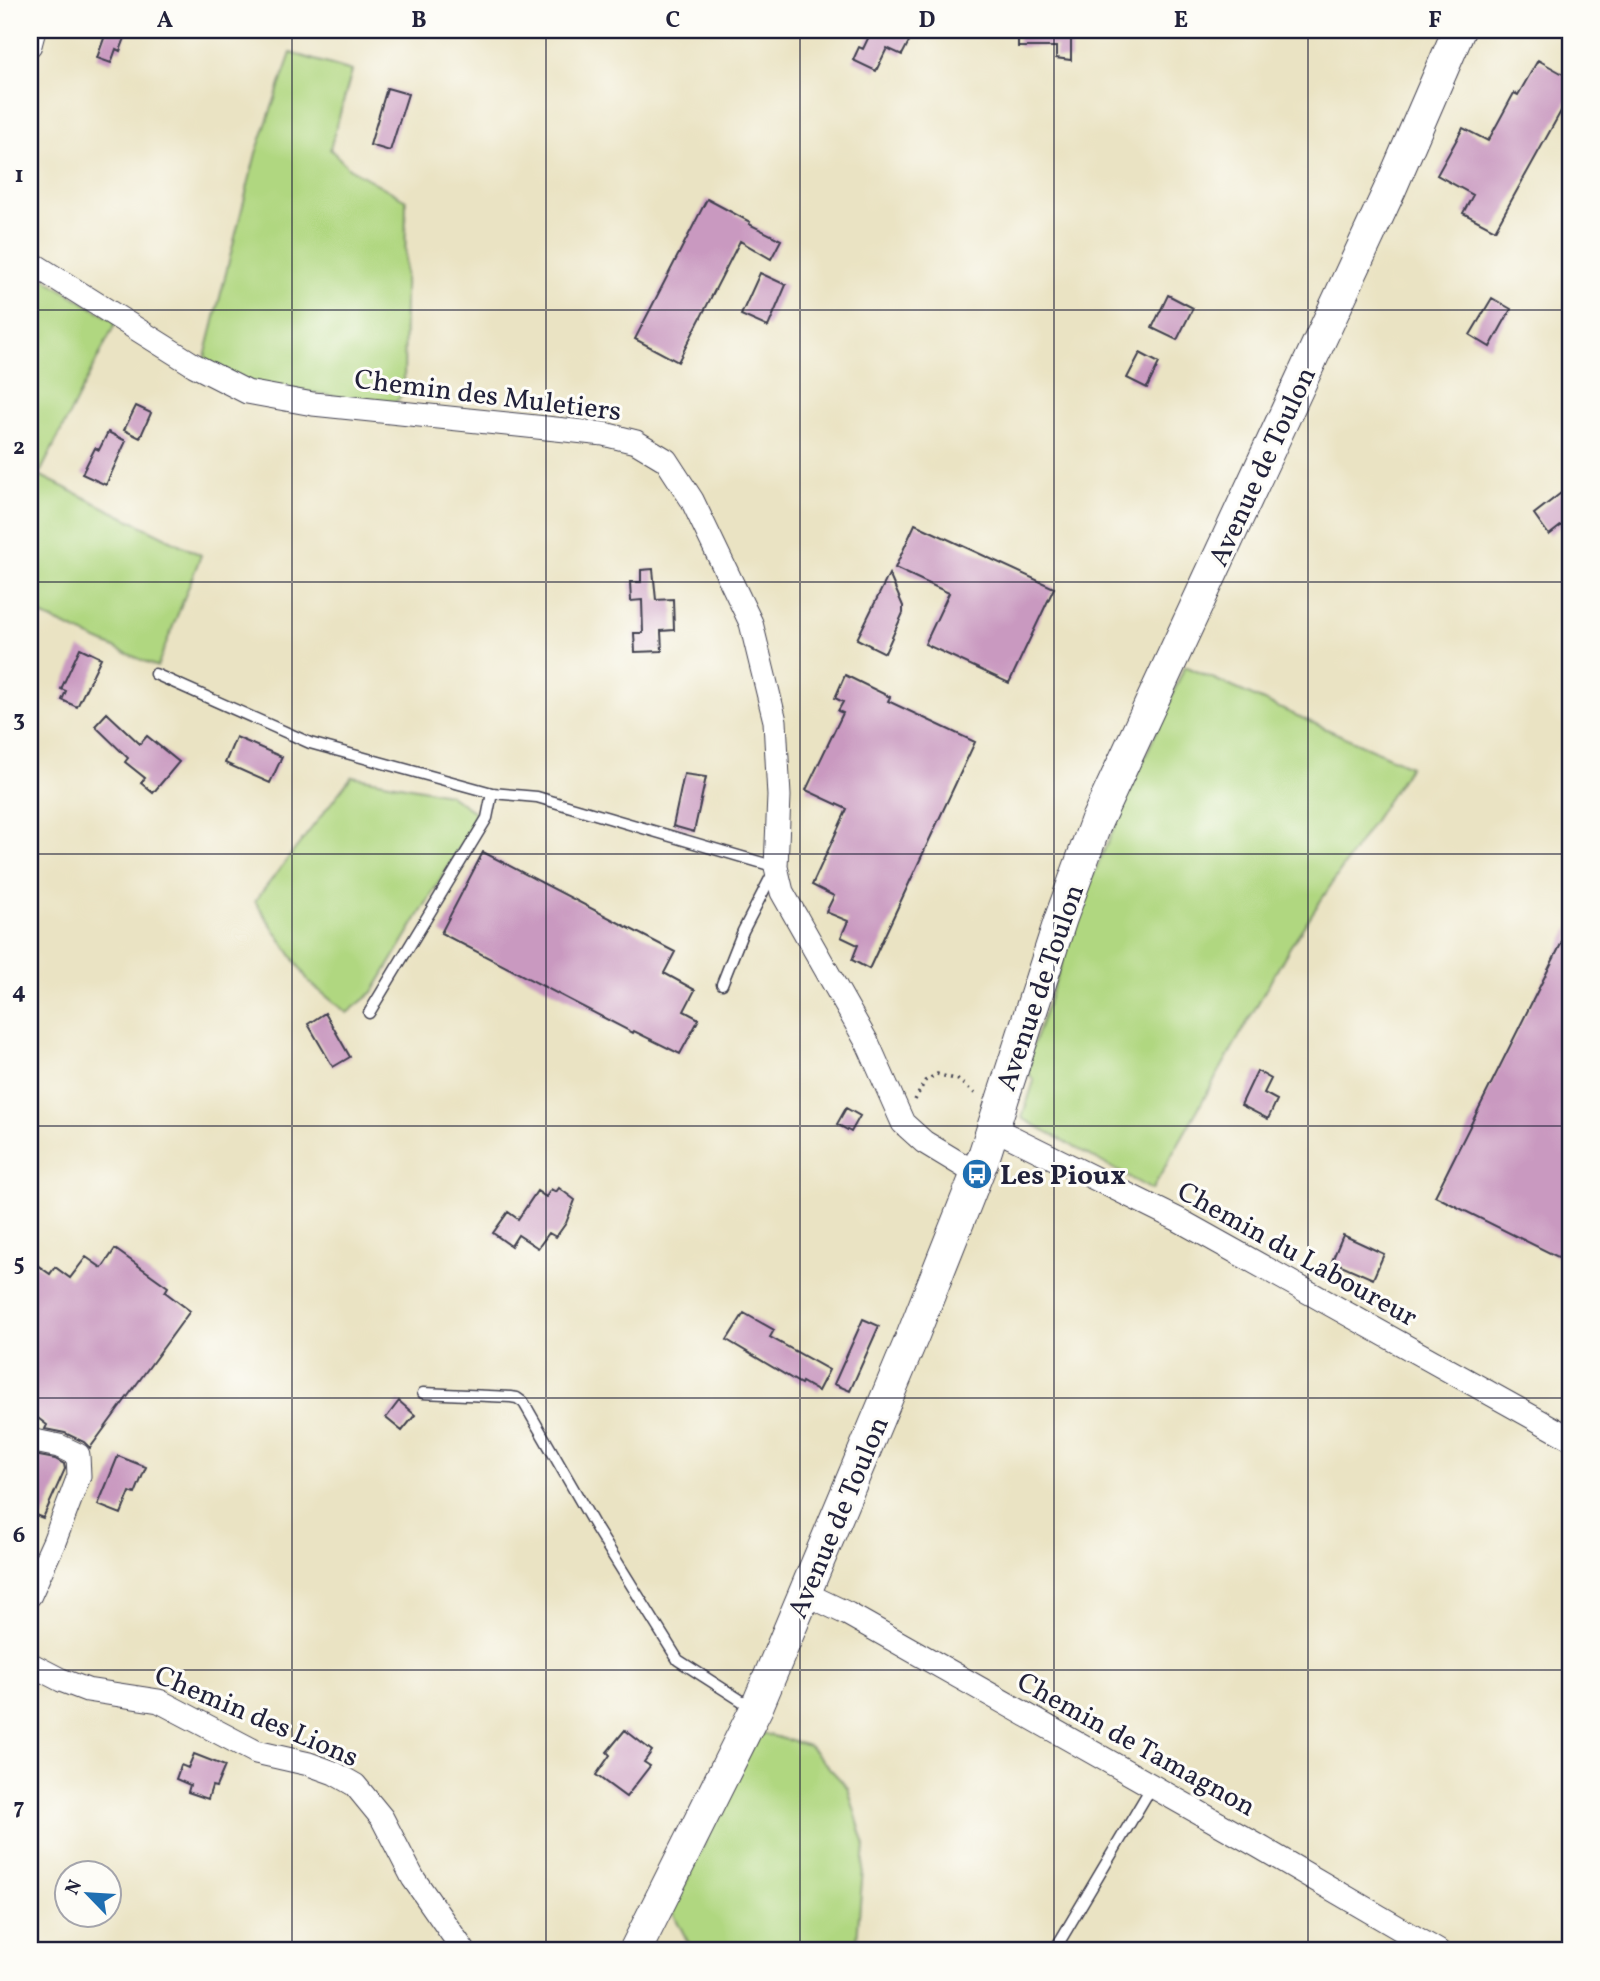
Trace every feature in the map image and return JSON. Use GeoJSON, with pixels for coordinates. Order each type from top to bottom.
{"type":"FeatureCollection","features":[{"type":"Feature","properties":{"kind":"main road","name":"Avenue de Toulon"},"geometry":{"type":"LineString","coordinates":[[635,1951],[757,1707],[908,1348],[977,1174],[1061,918],[1096,822],[1391,187],[1459,30]]}},
{"type":"Feature","properties":{"kind":"street"},"geometry":{"type":"LineString","coordinates":[[30,45],[34,30]]}},
{"type":"Feature","properties":{"kind":"street","name":"Chemin des Muletiers"},"geometry":{"type":"LineString","coordinates":[[30,262],[194,365],[247,392],[313,404],[604,434],[636,442],[666,460],[692,500],[751,623],[775,721],[779,796],[776,867],[782,892],[868,1044],[903,1123],[924,1142],[977,1174]]}},
{"type":"Feature","properties":{"kind":"street","name":"Chemin du Laboureur"},"geometry":{"type":"LineString","coordinates":[[996,1116],[1570,1438]]}},
{"type":"Feature","properties":{"kind":"street"},"geometry":{"type":"LineString","coordinates":[[30,1440],[59,1446],[78,1455],[79,1476],[30,1595]]}},
{"type":"Feature","properties":{"kind":"street","name":"Chemin de Tamagnon"},"geometry":{"type":"LineString","coordinates":[[804,1592],[848,1614],[1152,1786],[1438,1951]]}},
{"type":"Feature","properties":{"kind":"street","name":"Chemin des Lions"},"geometry":{"type":"LineString","coordinates":[[30,1664],[86,1690],[159,1701],[256,1752],[309,1764],[334,1773],[355,1785],[383,1818],[414,1878],[464,1951]]}},
{"type":"Feature","properties":{"kind":"lane"},"geometry":{"type":"LineString","coordinates":[[155,674],[310,743],[492,793],[537,797],[776,867],[743,931],[722,984]]}},
{"type":"Feature","properties":{"kind":"lane"},"geometry":{"type":"LineString","coordinates":[[369,1013],[487,818],[492,793]]}},
{"type":"Feature","properties":{"kind":"lane"},"geometry":{"type":"LineString","coordinates":[[423,1394],[511,1397],[524,1403],[596,1528],[678,1660],[742,1701],[757,1707]]}},
{"type":"Feature","properties":{"kind":"lane"},"geometry":{"type":"LineString","coordinates":[[1054,1951],[1152,1786]]}},
{"type":"Feature","properties":{"kind":"path"},"geometry":{"type":"LineString","coordinates":[[903,1123],[925,1081],[937,1074],[958,1080],[996,1116]]}},
{"type":"Feature","properties":{"kind":"green space"},"geometry":{"type":"Polygon","coordinates":[[[291,53],[352,71],[330,149],[349,168],[406,200],[404,392],[397,401],[386,405],[243,381],[203,365],[256,153],[291,53]]]}},
{"type":"Feature","properties":{"kind":"green space"},"geometry":{"type":"Polygon","coordinates":[[[30,270],[116,322],[39,475],[201,555],[157,667],[30,610],[30,270]]]}},
{"type":"Feature","properties":{"kind":"green space"},"geometry":{"type":"Polygon","coordinates":[[[1185,666],[1410,766],[1290,947],[1152,1190],[1022,1118],[1034,1081],[1025,1068],[1091,880],[1185,666]]]}},
{"type":"Feature","properties":{"kind":"green space"},"geometry":{"type":"Polygon","coordinates":[[[352,776],[448,794],[479,815],[373,992],[347,1013],[310,983],[255,901],[352,776]]]}},
{"type":"Feature","properties":{"kind":"green space"},"geometry":{"type":"Polygon","coordinates":[[[758,1732],[809,1746],[848,1788],[865,1846],[856,1951],[739,1951],[690,1946],[672,1911],[758,1732]]]}},
{"type":"Feature","properties":{"kind":"building"},"geometry":{"type":"Polygon","coordinates":[[[107,30],[128,30],[120,51],[116,49],[111,63],[97,58],[107,30]]]}},
{"type":"Feature","properties":{"kind":"building"},"geometry":{"type":"Polygon","coordinates":[[[872,30],[915,30],[902,55],[887,48],[876,71],[853,60],[859,47],[863,49],[872,30]]]}},
{"type":"Feature","properties":{"kind":"building"},"geometry":{"type":"Polygon","coordinates":[[[1018,30],[1071,30],[1071,60],[1056,58],[1056,47],[1018,47],[1018,30]]]}},
{"type":"Feature","properties":{"kind":"building"},"geometry":{"type":"Polygon","coordinates":[[[1538,60],[1570,78],[1570,95],[1495,230],[1463,213],[1473,195],[1437,175],[1463,128],[1488,141],[1514,93],[1518,95],[1538,60]]]}},
{"type":"Feature","properties":{"kind":"building"},"geometry":{"type":"Polygon","coordinates":[[[387,88],[408,94],[390,151],[370,145],[387,88]]]}},
{"type":"Feature","properties":{"kind":"building"},"geometry":{"type":"Polygon","coordinates":[[[707,199],[781,240],[771,259],[740,241],[678,362],[635,339],[707,199]]]}},
{"type":"Feature","properties":{"kind":"building"},"geometry":{"type":"Polygon","coordinates":[[[760,273],[786,285],[768,327],[741,315],[760,273]]]}},
{"type":"Feature","properties":{"kind":"building"},"geometry":{"type":"Polygon","coordinates":[[[1168,295],[1193,308],[1177,340],[1152,328],[1168,295]]]}},
{"type":"Feature","properties":{"kind":"building"},"geometry":{"type":"Polygon","coordinates":[[[1492,298],[1511,309],[1490,347],[1470,335],[1492,298]]]}},
{"type":"Feature","properties":{"kind":"building"},"geometry":{"type":"Polygon","coordinates":[[[1140,353],[1159,363],[1147,388],[1127,378],[1140,353]]]}},
{"type":"Feature","properties":{"kind":"building"},"geometry":{"type":"Polygon","coordinates":[[[136,406],[151,413],[140,438],[124,430],[136,406]]]}},
{"type":"Feature","properties":{"kind":"building"},"geometry":{"type":"Polygon","coordinates":[[[108,432],[126,441],[106,485],[82,474],[95,448],[99,450],[108,432]]]}},
{"type":"Feature","properties":{"kind":"building"},"geometry":{"type":"Polygon","coordinates":[[[1570,486],[1570,523],[1562,525],[1549,535],[1534,514],[1570,486]]]}},
{"type":"Feature","properties":{"kind":"building"},"geometry":{"type":"Polygon","coordinates":[[[915,524],[1054,588],[1009,683],[925,644],[949,593],[895,568],[915,524]]]}},
{"type":"Feature","properties":{"kind":"building"},"geometry":{"type":"Polygon","coordinates":[[[653,569],[656,600],[673,599],[674,630],[661,631],[662,651],[635,652],[634,633],[643,633],[642,600],[631,601],[630,582],[641,582],[641,570],[653,569]]]}},
{"type":"Feature","properties":{"kind":"building"},"geometry":{"type":"Polygon","coordinates":[[[889,574],[903,606],[903,613],[885,653],[857,639],[889,574]]]}},
{"type":"Feature","properties":{"kind":"building"},"geometry":{"type":"Polygon","coordinates":[[[80,648],[101,658],[77,707],[62,700],[66,691],[61,689],[80,648]]]}},
{"type":"Feature","properties":{"kind":"building"},"geometry":{"type":"Polygon","coordinates":[[[845,675],[890,697],[888,701],[975,742],[869,969],[852,960],[858,945],[841,937],[848,921],[826,912],[834,896],[812,885],[847,809],[806,790],[843,713],[838,711],[843,702],[835,698],[845,675]]]}},
{"type":"Feature","properties":{"kind":"building"},"geometry":{"type":"Polygon","coordinates":[[[107,713],[140,744],[147,736],[179,762],[153,793],[141,783],[145,778],[125,762],[128,758],[95,726],[107,713]]]}},
{"type":"Feature","properties":{"kind":"building"},"geometry":{"type":"Polygon","coordinates":[[[236,737],[282,757],[270,783],[225,763],[236,737]]]}},
{"type":"Feature","properties":{"kind":"building"},"geometry":{"type":"Polygon","coordinates":[[[684,774],[706,777],[694,832],[673,826],[684,774]]]}},
{"type":"Feature","properties":{"kind":"building"},"geometry":{"type":"Polygon","coordinates":[[[483,852],[675,952],[664,973],[695,990],[684,1011],[699,1019],[680,1054],[634,1031],[633,1033],[441,933],[483,852]]]}},
{"type":"Feature","properties":{"kind":"building"},"geometry":{"type":"Polygon","coordinates":[[[1570,926],[1570,1263],[1435,1196],[1570,926]]]}},
{"type":"Feature","properties":{"kind":"building"},"geometry":{"type":"Polygon","coordinates":[[[325,1013],[350,1057],[333,1067],[308,1024],[325,1013]]]}},
{"type":"Feature","properties":{"kind":"building"},"geometry":{"type":"Polygon","coordinates":[[[1257,1071],[1271,1079],[1264,1093],[1277,1100],[1268,1119],[1241,1105],[1257,1071]]]}},
{"type":"Feature","properties":{"kind":"building"},"geometry":{"type":"Polygon","coordinates":[[[846,1108],[860,1116],[851,1132],[837,1124],[846,1108]]]}},
{"type":"Feature","properties":{"kind":"building"},"geometry":{"type":"Polygon","coordinates":[[[559,1188],[575,1200],[566,1223],[556,1237],[549,1233],[538,1248],[518,1235],[511,1246],[493,1233],[508,1212],[518,1219],[537,1191],[546,1197],[551,1189],[556,1192],[559,1188]]]}},
{"type":"Feature","properties":{"kind":"building"},"geometry":{"type":"Polygon","coordinates":[[[1343,1235],[1384,1254],[1373,1279],[1332,1261],[1343,1235]]]}},
{"type":"Feature","properties":{"kind":"building"},"geometry":{"type":"Polygon","coordinates":[[[115,1249],[168,1287],[165,1292],[190,1311],[90,1448],[65,1433],[45,1429],[47,1425],[30,1412],[30,1260],[50,1274],[55,1267],[70,1278],[86,1257],[102,1268],[115,1249]]]}},
{"type":"Feature","properties":{"kind":"building"},"geometry":{"type":"Polygon","coordinates":[[[744,1313],[774,1330],[770,1337],[829,1370],[818,1391],[802,1382],[801,1384],[727,1340],[744,1313]]]}},
{"type":"Feature","properties":{"kind":"building"},"geometry":{"type":"Polygon","coordinates":[[[863,1319],[879,1326],[850,1391],[834,1384],[863,1319]]]}},
{"type":"Feature","properties":{"kind":"building"},"geometry":{"type":"Polygon","coordinates":[[[399,1401],[415,1415],[402,1431],[386,1418],[399,1401]]]}},
{"type":"Feature","properties":{"kind":"building"},"geometry":{"type":"Polygon","coordinates":[[[34,1455],[55,1459],[64,1464],[65,1469],[43,1518],[30,1513],[30,1464],[34,1455]]]}},
{"type":"Feature","properties":{"kind":"building"},"geometry":{"type":"Polygon","coordinates":[[[118,1456],[146,1467],[135,1494],[130,1492],[121,1514],[98,1505],[118,1456]]]}},
{"type":"Feature","properties":{"kind":"building"},"geometry":{"type":"Polygon","coordinates":[[[625,1730],[652,1751],[644,1762],[650,1766],[626,1797],[596,1775],[610,1755],[607,1752],[625,1730]]]}},
{"type":"Feature","properties":{"kind":"building"},"geometry":{"type":"Polygon","coordinates":[[[194,1754],[225,1766],[216,1787],[212,1786],[208,1799],[188,1792],[190,1785],[176,1779],[181,1765],[188,1768],[194,1754]]]}},
{"type":"Feature","properties":{"kind":"place","name":"Les Pioux"},"geometry":{"type":"Point","coordinates":[977,1174]}}]}
